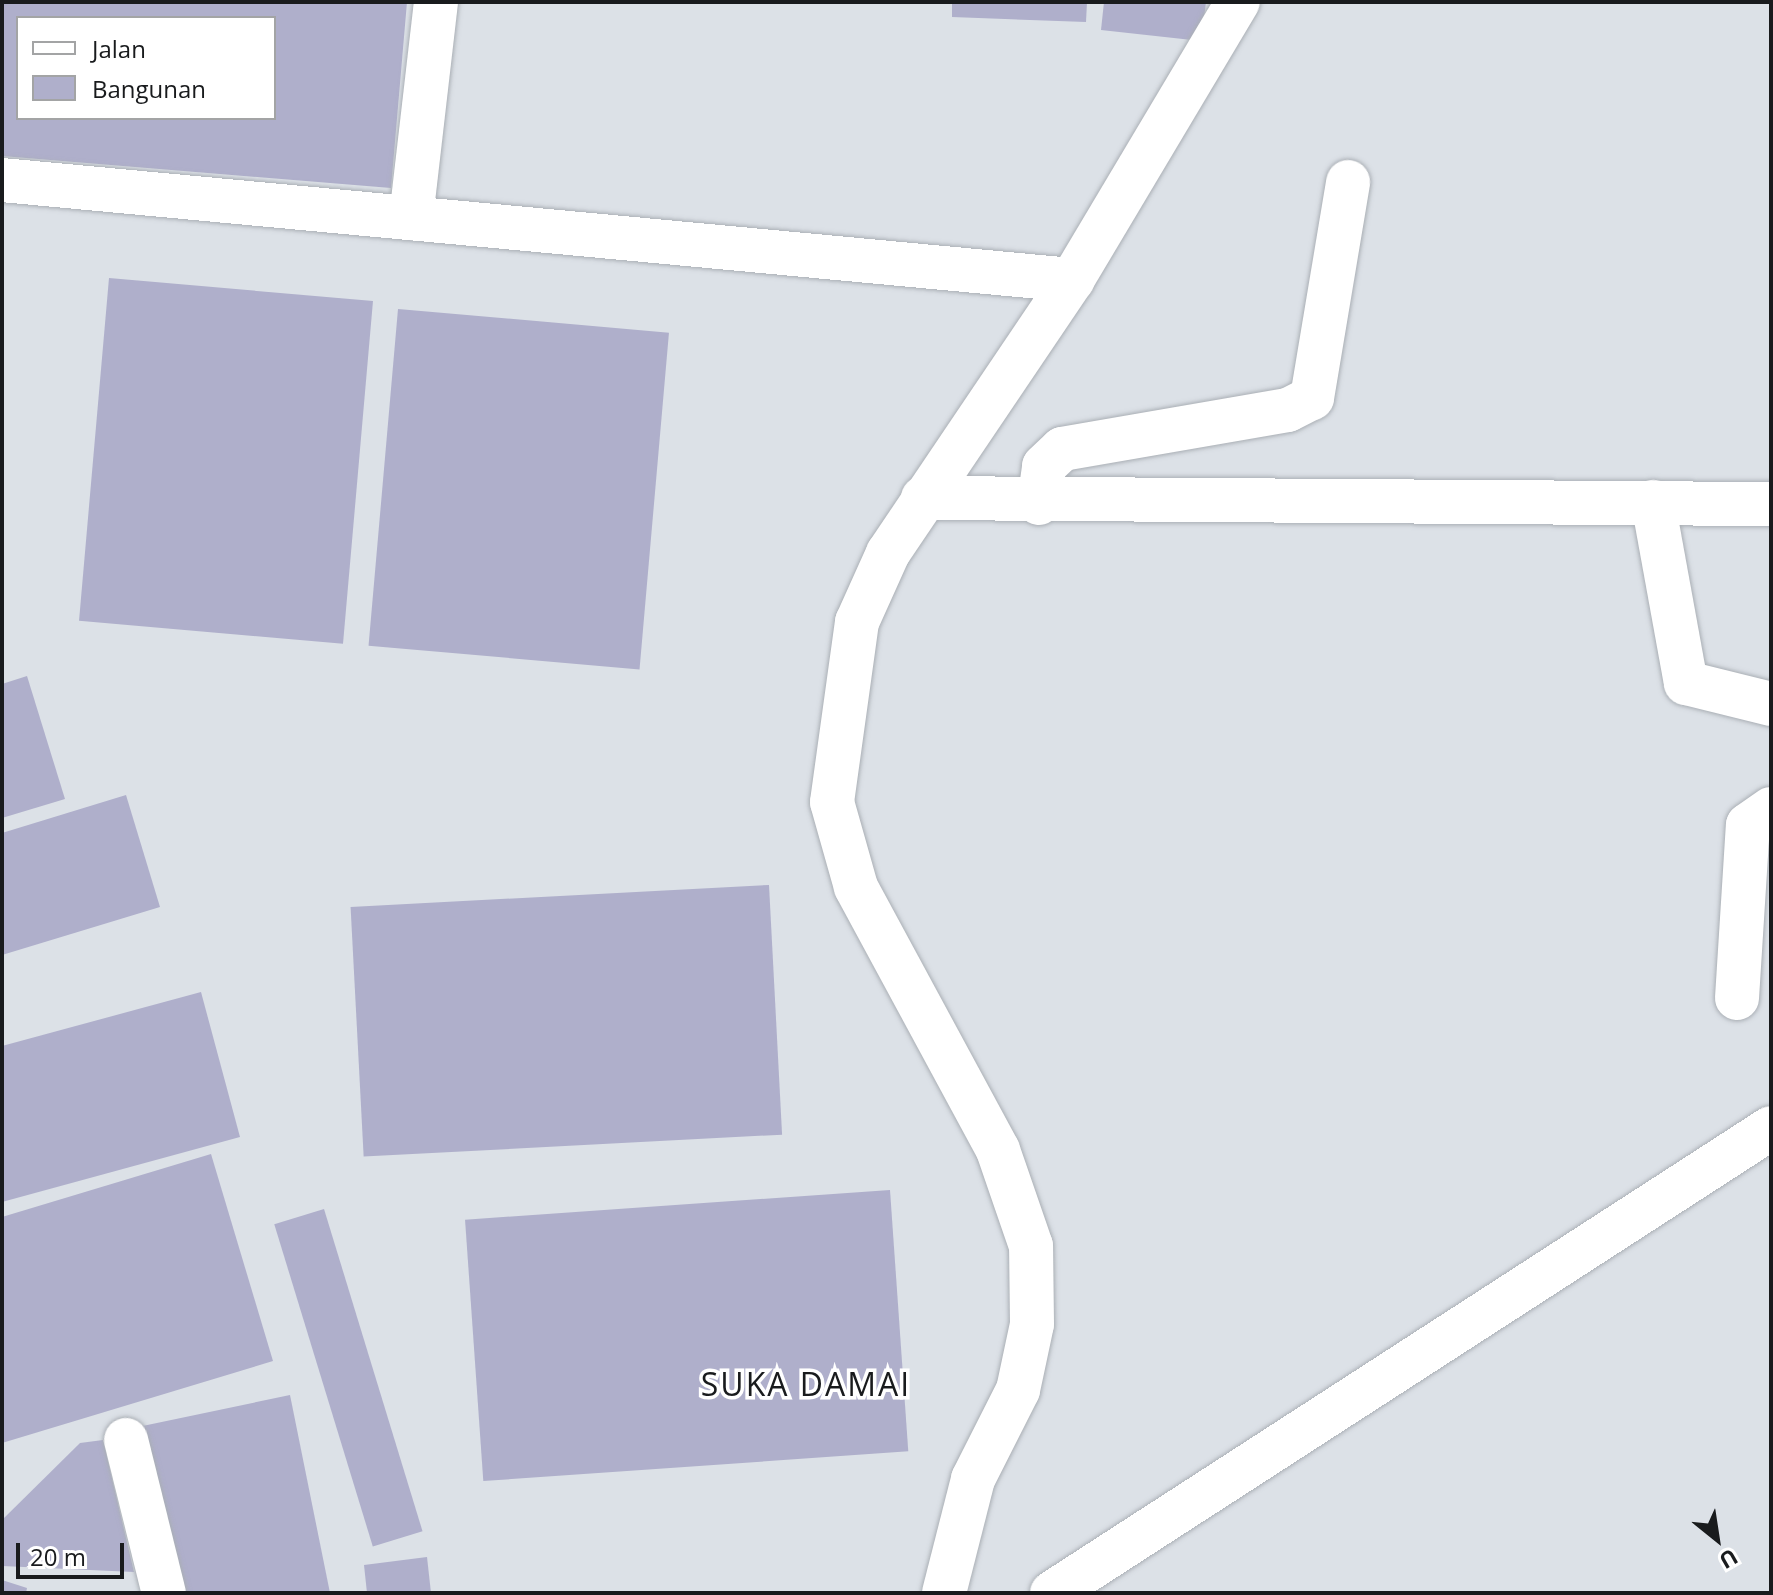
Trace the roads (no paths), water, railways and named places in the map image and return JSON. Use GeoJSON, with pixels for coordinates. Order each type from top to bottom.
{"type":"FeatureCollection","features":[{"type":"Feature","properties":{"kind":"street"},"geometry":{"type":"LineString","coordinates":[[411,218],[436,2]]}},
{"type":"Feature","properties":{"kind":"street"},"geometry":{"type":"LineString","coordinates":[[944,1593],[973,1479],[1018,1390],[1032,1324],[1031,1246],[998,1150],[856,887],[832,802],[857,622],[923,498],[1072,280],[1238,2]]}},
{"type":"Feature","properties":{"kind":"street"},"geometry":{"type":"LineString","coordinates":[[2,180],[1072,280]]}},
{"type":"Feature","properties":{"kind":"street"},"geometry":{"type":"LineString","coordinates":[[1039,503],[1044,466],[1062,449],[1288,410],[1312,398],[1348,182]]}},
{"type":"Feature","properties":{"kind":"street"},"geometry":{"type":"LineString","coordinates":[[923,498],[1039,503],[1771,504]]}},
{"type":"Feature","properties":{"kind":"street"},"geometry":{"type":"LineString","coordinates":[[1653,502],[1686,683],[1771,704]]}},
{"type":"Feature","properties":{"kind":"street"},"geometry":{"type":"LineString","coordinates":[[1737,998],[1748,825],[1771,809]]}},
{"type":"Feature","properties":{"kind":"street"},"geometry":{"type":"LineString","coordinates":[[1052,1593],[1771,1128]]}},
{"type":"Feature","properties":{"kind":"street"},"geometry":{"type":"LineString","coordinates":[[126,1440],[164,1593]]}},
{"type":"Feature","properties":{"kind":"district","name":"SUKA DAMAI"},"geometry":{"type":"Point","coordinates":[806,1384]}}]}
